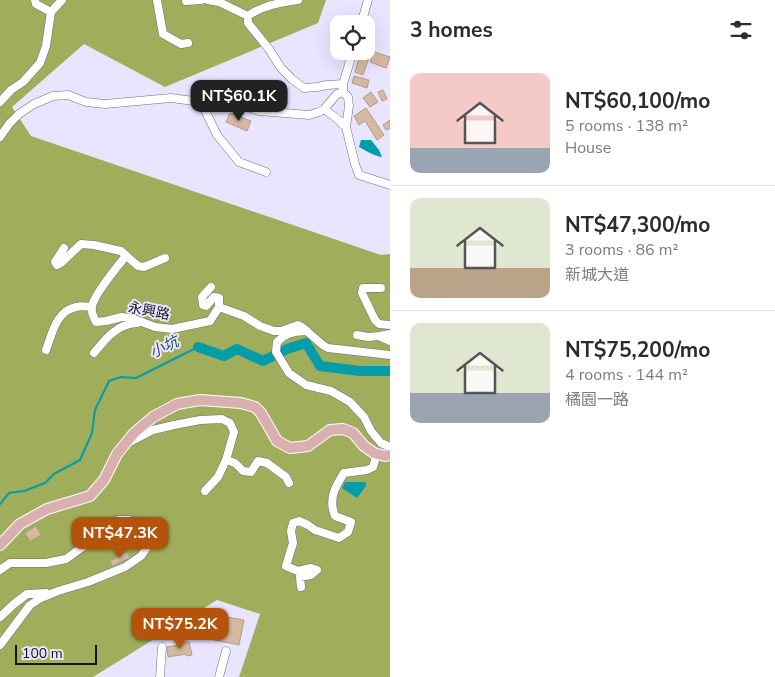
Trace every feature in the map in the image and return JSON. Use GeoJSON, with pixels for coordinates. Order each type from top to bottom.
{"type":"FeatureCollection","features":[{"type":"Feature","properties":{"kind":"main road"},"geometry":{"type":"LineString","coordinates":[[0,544],[20,524],[47,509],[90,496],[104,480],[117,454],[134,432],[153,417],[177,404],[200,400],[241,403],[254,407],[261,412],[277,441],[290,448],[308,446],[330,430],[343,429],[353,433],[364,446],[377,454],[390,455]]}},
{"type":"Feature","properties":{"kind":"street"},"geometry":{"type":"LineString","coordinates":[[35,0],[36,4],[51,12]]}},
{"type":"Feature","properties":{"kind":"street"},"geometry":{"type":"LineString","coordinates":[[0,102],[11,90],[23,82],[40,63],[46,46],[51,12],[62,0]]}},
{"type":"Feature","properties":{"kind":"street"},"geometry":{"type":"LineString","coordinates":[[157,0],[163,34],[181,44],[188,43]]}},
{"type":"Feature","properties":{"kind":"street"},"geometry":{"type":"LineString","coordinates":[[186,1],[201,0]]}},
{"type":"Feature","properties":{"kind":"street"},"geometry":{"type":"LineString","coordinates":[[208,0],[219,2],[248,16]]}},
{"type":"Feature","properties":{"kind":"street"},"geometry":{"type":"LineString","coordinates":[[248,16],[264,4],[298,0]]}},
{"type":"Feature","properties":{"kind":"street"},"geometry":{"type":"LineString","coordinates":[[364,15],[368,0]]}},
{"type":"Feature","properties":{"kind":"street"},"geometry":{"type":"LineString","coordinates":[[248,16],[248,24],[269,49],[281,68],[292,79],[304,88],[327,85],[343,88]]}},
{"type":"Feature","properties":{"kind":"street"},"geometry":{"type":"LineString","coordinates":[[0,137],[19,114],[34,104],[53,96],[68,95],[86,102],[105,104],[171,98],[201,102],[222,97],[234,98],[245,106],[259,110],[309,115],[324,109],[343,88],[351,60]]}},
{"type":"Feature","properties":{"kind":"street"},"geometry":{"type":"LineString","coordinates":[[343,88],[350,106],[346,127],[360,175],[390,185]]}},
{"type":"Feature","properties":{"kind":"street"},"geometry":{"type":"LineString","coordinates":[[201,102],[217,135],[239,162],[266,172]]}},
{"type":"Feature","properties":{"kind":"street"},"geometry":{"type":"LineString","coordinates":[[324,109],[342,124]]}},
{"type":"Feature","properties":{"kind":"street"},"geometry":{"type":"LineString","coordinates":[[64,248],[55,262],[57,265],[81,244],[121,251],[138,266],[144,267],[165,258]]}},
{"type":"Feature","properties":{"kind":"street"},"geometry":{"type":"LineString","coordinates":[[46,350],[57,321],[65,312],[76,306],[92,307],[104,285],[126,256]]}},
{"type":"Feature","properties":{"kind":"street"},"geometry":{"type":"LineString","coordinates":[[211,287],[202,297],[203,305],[206,306],[214,297],[219,298],[219,307],[244,316],[260,326],[274,331],[298,325],[328,348],[369,351],[390,355]]}},
{"type":"Feature","properties":{"kind":"street"},"geometry":{"type":"LineString","coordinates":[[381,288],[363,288],[362,293],[379,324],[390,324]]}},
{"type":"Feature","properties":{"kind":"street","name":"永興路"},"geometry":{"type":"LineString","coordinates":[[92,307],[92,314],[96,322],[122,317],[134,319],[155,327],[172,329],[210,321],[219,307]]}},
{"type":"Feature","properties":{"kind":"street"},"geometry":{"type":"LineString","coordinates":[[94,353],[108,336],[127,323],[142,323]]}},
{"type":"Feature","properties":{"kind":"street"},"geometry":{"type":"LineString","coordinates":[[307,332],[292,332],[283,336],[277,342],[276,352],[289,373],[306,385],[331,391],[350,402],[364,417],[371,431],[381,443],[390,447]]}},
{"type":"Feature","properties":{"kind":"street"},"geometry":{"type":"LineString","coordinates":[[357,335],[368,337],[390,334]]}},
{"type":"Feature","properties":{"kind":"street"},"geometry":{"type":"LineString","coordinates":[[379,336],[390,341]]}},
{"type":"Feature","properties":{"kind":"street"},"geometry":{"type":"LineString","coordinates":[[369,351],[374,348],[390,350]]}},
{"type":"Feature","properties":{"kind":"street"},"geometry":{"type":"LineString","coordinates":[[124,445],[153,430],[200,420],[222,419],[230,423],[234,432],[226,460],[218,477],[205,491]]}},
{"type":"Feature","properties":{"kind":"street"},"geometry":{"type":"LineString","coordinates":[[301,587],[300,577],[311,575],[317,570],[311,568],[298,571],[286,566],[293,542],[291,530],[293,523],[299,521],[314,530],[339,538],[348,532],[351,522],[335,516],[331,507],[335,487],[344,473],[367,470],[373,467],[377,454]]}},
{"type":"Feature","properties":{"kind":"street"},"geometry":{"type":"LineString","coordinates":[[226,460],[235,463],[243,471],[251,472],[258,461],[267,463],[286,477],[289,483]]}},
{"type":"Feature","properties":{"kind":"street"},"geometry":{"type":"LineString","coordinates":[[0,570],[10,563],[46,563],[66,559],[84,546],[105,526],[119,520],[129,520],[140,524],[147,533],[148,546],[141,556],[125,567],[41,598],[30,605],[0,645]]}},
{"type":"Feature","properties":{"kind":"street"},"geometry":{"type":"LineString","coordinates":[[0,617],[27,594],[58,591]]}},
{"type":"Feature","properties":{"kind":"street"},"geometry":{"type":"LineString","coordinates":[[160,677],[162,647]]}},
{"type":"Feature","properties":{"kind":"street"},"geometry":{"type":"LineString","coordinates":[[219,677],[226,652]]}},
{"type":"Feature","properties":{"kind":"green space"},"geometry":{"type":"Polygon","coordinates":[[[0,0],[326,0],[318,23],[165,87],[84,44],[12,107],[31,136],[381,255],[390,254],[390,677],[239,677],[260,614],[217,600],[93,677],[0,677],[0,0]]]}},
{"type":"Feature","properties":{"kind":"water"},"geometry":{"type":"Polygon","coordinates":[[[361,140],[371,140],[382,157],[359,147],[361,140]]]}},
{"type":"Feature","properties":{"kind":"water"},"geometry":{"type":"Polygon","coordinates":[[[345,482],[364,482],[366,486],[357,498],[342,488],[345,482]]]}},
{"type":"Feature","properties":{"kind":"building"},"geometry":{"type":"Polygon","coordinates":[[[375,52],[390,57],[386,68],[370,62],[371,60],[375,60],[375,52]]]}},
{"type":"Feature","properties":{"kind":"building"},"geometry":{"type":"Polygon","coordinates":[[[358,60],[368,60],[363,75],[355,72],[358,60]]]}},
{"type":"Feature","properties":{"kind":"building"},"geometry":{"type":"Polygon","coordinates":[[[354,76],[369,80],[367,88],[352,83],[354,76]]]}},
{"type":"Feature","properties":{"kind":"building"},"geometry":{"type":"Polygon","coordinates":[[[383,90],[387,99],[382,101],[378,92],[383,90]]]}},
{"type":"Feature","properties":{"kind":"building"},"geometry":{"type":"Polygon","coordinates":[[[371,92],[378,102],[370,107],[363,98],[371,92]]]}},
{"type":"Feature","properties":{"kind":"building"},"geometry":{"type":"Polygon","coordinates":[[[366,108],[384,135],[377,140],[365,121],[359,125],[354,116],[366,108]]]}},
{"type":"Feature","properties":{"kind":"building"},"geometry":{"type":"Polygon","coordinates":[[[230,113],[251,121],[247,131],[226,122],[230,113]]]}},
{"type":"Feature","properties":{"kind":"building"},"geometry":{"type":"Polygon","coordinates":[[[390,120],[390,128],[386,130],[383,125],[390,120]]]}},
{"type":"Feature","properties":{"kind":"building"},"geometry":{"type":"Polygon","coordinates":[[[36,526],[41,535],[30,541],[25,533],[36,526]]]}},
{"type":"Feature","properties":{"kind":"building"},"geometry":{"type":"Polygon","coordinates":[[[127,552],[130,558],[112,566],[110,561],[127,552]]]}},
{"type":"Feature","properties":{"kind":"building"},"geometry":{"type":"Polygon","coordinates":[[[215,615],[244,620],[239,645],[210,639],[215,615]]]}},
{"type":"Feature","properties":{"kind":"building"},"geometry":{"type":"Polygon","coordinates":[[[185,642],[189,642],[192,655],[168,657],[167,647],[185,644],[185,642]]]}},
{"type":"Feature","properties":{"kind":"waterway","name":"小坑"},"geometry":{"type":"LineString","coordinates":[[198,347],[224,356],[237,349],[263,361],[287,349],[306,343],[320,366],[360,371],[390,371]]}},
{"type":"Feature","properties":{"kind":"waterway","name":"小坑"},"geometry":{"type":"LineString","coordinates":[[0,504],[9,493],[24,491],[45,483],[54,474],[80,460],[92,433],[95,410],[109,381],[121,377],[136,378],[198,347]]}}]}
